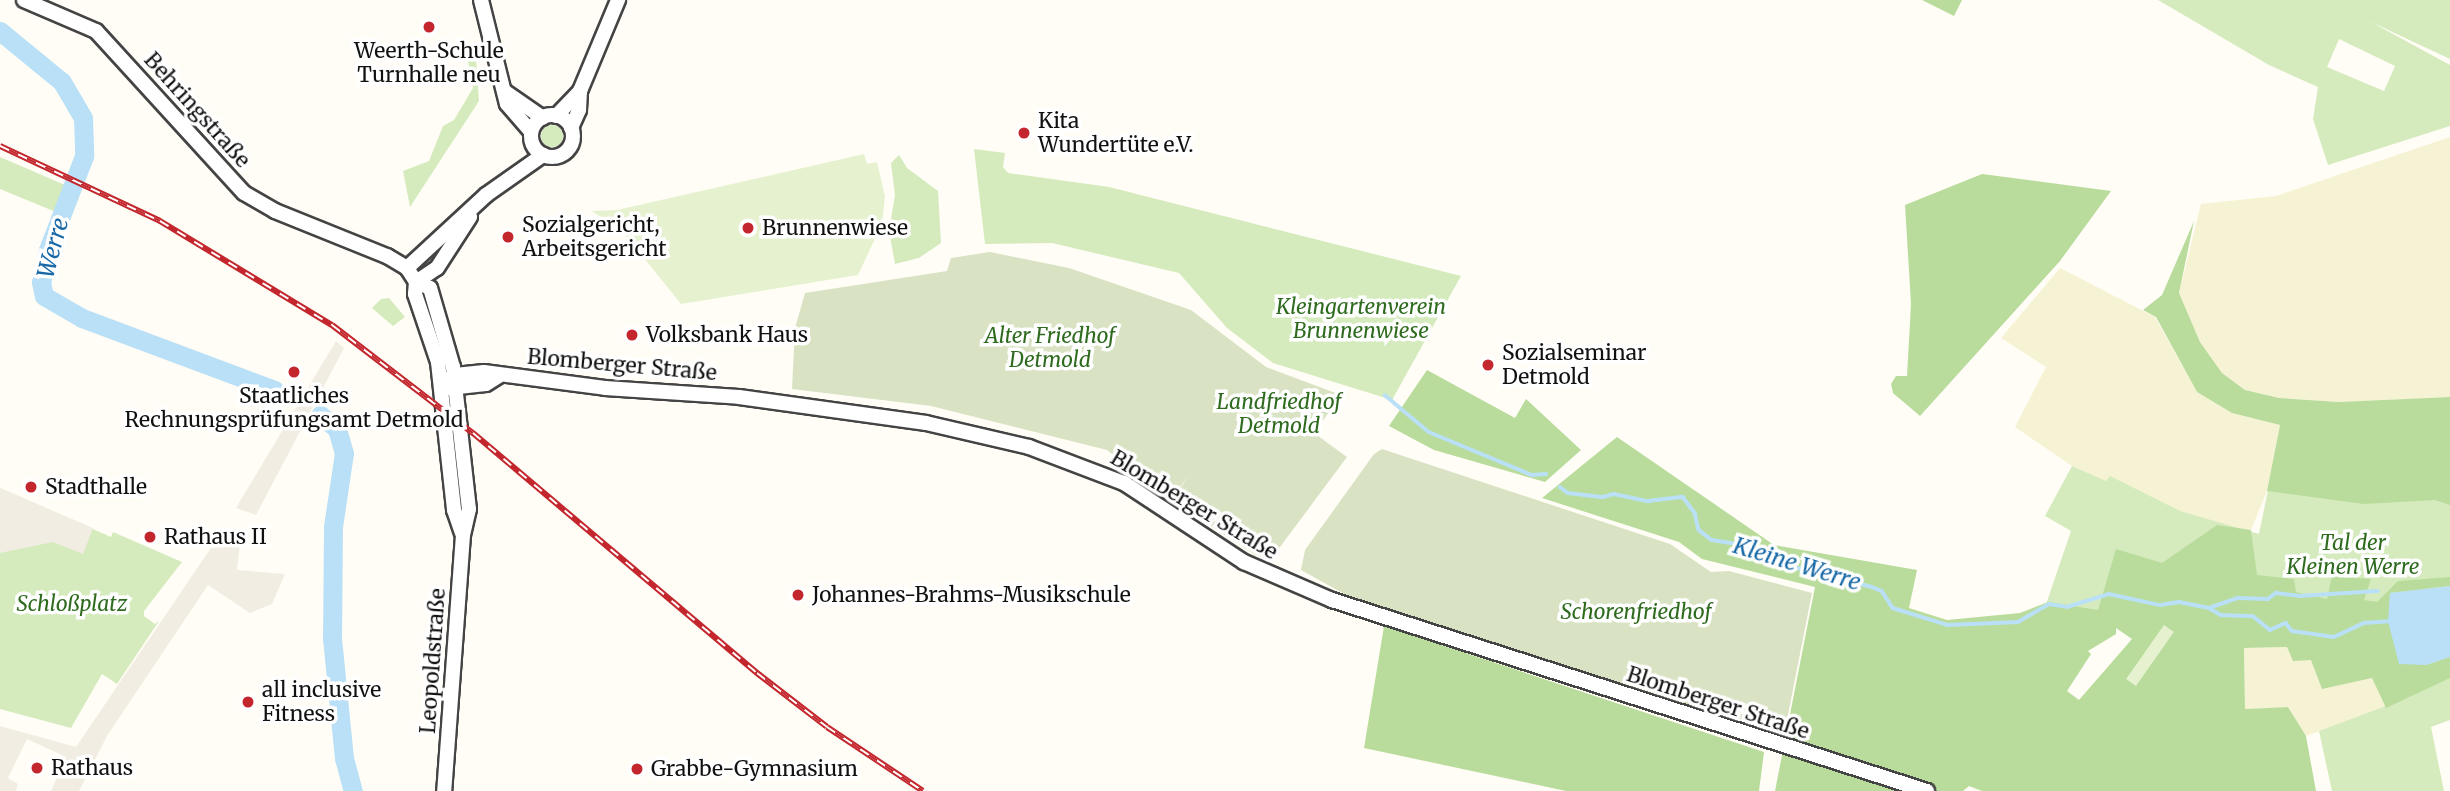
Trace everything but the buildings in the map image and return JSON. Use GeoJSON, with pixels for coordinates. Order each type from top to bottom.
{"type":"FeatureCollection","features":[{"type":"Feature","properties":{"kind":"street","name":"Behringstraße"},"geometry":{"type":"LineString","coordinates":[[24,0],[96,32],[244,193],[275,211],[367,247],[407,268],[416,282],[430,288],[456,382]]}},
{"type":"Feature","properties":{"kind":"street"},"geometry":{"type":"LineString","coordinates":[[481,0],[502,89],[511,112],[543,156]]}},
{"type":"Feature","properties":{"kind":"street"},"geometry":{"type":"LineString","coordinates":[[407,268],[508,178],[543,156],[559,156],[568,150],[571,128],[579,110],[580,91],[618,0]]}},
{"type":"Feature","properties":{"kind":"street"},"geometry":{"type":"LineString","coordinates":[[502,89],[527,110],[550,117],[571,128]]}},
{"type":"Feature","properties":{"kind":"street"},"geometry":{"type":"LineString","coordinates":[[508,178],[531,137],[580,91]]}},
{"type":"Feature","properties":{"kind":"street"},"geometry":{"type":"LineString","coordinates":[[416,282],[437,268],[474,206]]}},
{"type":"Feature","properties":{"kind":"street","name":"Leopoldstraße"},"geometry":{"type":"LineString","coordinates":[[416,282],[415,295],[430,331],[441,385],[454,509],[463,535]]}},
{"type":"Feature","properties":{"kind":"street","name":"Blomberger Straße"},"geometry":{"type":"LineString","coordinates":[[441,385],[484,372],[499,376],[739,397],[926,423],[1029,447],[1124,482],[1244,562],[1332,600],[1927,791]]}},
{"type":"Feature","properties":{"kind":"street","name":"Leopoldstraße"},"geometry":{"type":"LineString","coordinates":[[444,791],[463,535],[469,509],[456,382]]}},
{"type":"Feature","properties":{"kind":"shaded area"},"geometry":{"type":"Polygon","coordinates":[[[2450,137],[2450,397],[2338,402],[2279,398],[2245,390],[2222,373],[2200,342],[2179,293],[2201,204],[2276,196],[2450,137]]]}},
{"type":"Feature","properties":{"kind":"shaded area"},"geometry":{"type":"Polygon","coordinates":[[[2060,268],[2155,317],[2197,392],[2232,413],[2280,425],[2267,491],[2251,530],[2223,527],[2155,504],[2072,466],[2015,427],[2046,367],[2001,338],[2060,268]]]}},
{"type":"Feature","properties":{"kind":"shaded area"},"geometry":{"type":"Polygon","coordinates":[[[336,341],[344,348],[256,515],[236,508],[336,341]]]}},
{"type":"Feature","properties":{"kind":"shaded area"},"geometry":{"type":"Polygon","coordinates":[[[0,488],[93,528],[83,554],[53,542],[0,553],[0,488]]]}},
{"type":"Feature","properties":{"kind":"shaded area"},"geometry":{"type":"Polygon","coordinates":[[[217,539],[240,543],[237,570],[285,574],[272,604],[250,613],[208,585],[107,736],[79,791],[51,791],[66,757],[27,739],[8,778],[18,784],[16,791],[0,791],[0,726],[76,747],[217,539]]]}},
{"type":"Feature","properties":{"kind":"shaded area"},"geometry":{"type":"Polygon","coordinates":[[[2287,647],[2311,659],[2323,688],[2372,678],[2386,708],[2306,736],[2288,707],[2245,709],[2244,648],[2287,647]]]}},
{"type":"Feature","properties":{"kind":"green space"},"geometry":{"type":"Polygon","coordinates":[[[1922,0],[1962,0],[1954,16],[1922,0]]]}},
{"type":"Feature","properties":{"kind":"green space"},"geometry":{"type":"Polygon","coordinates":[[[2158,0],[2450,0],[2450,59],[2371,22],[2450,65],[2450,126],[2328,165],[2313,119],[2318,87],[2269,65],[2158,0]],[[2339,39],[2327,67],[2384,91],[2395,66],[2339,39]]]}},
{"type":"Feature","properties":{"kind":"green space"},"geometry":{"type":"Polygon","coordinates":[[[467,56],[476,59],[479,101],[410,207],[403,171],[429,161],[443,126],[454,120],[473,88],[467,56]]]}},
{"type":"Feature","properties":{"kind":"green space"},"geometry":{"type":"Polygon","coordinates":[[[552,125],[560,128],[563,136],[560,144],[552,147],[544,144],[541,136],[544,128],[552,125]]]}},
{"type":"Feature","properties":{"kind":"green space","name":"Kleingartenverein Brunnenwiese"},"geometry":{"type":"Polygon","coordinates":[[[974,149],[1005,153],[1003,167],[1008,173],[1109,187],[1461,276],[1392,400],[1273,363],[1227,328],[1179,273],[1052,243],[985,244],[974,149]]]}},
{"type":"Feature","properties":{"kind":"green space","name":"Brunnenwiese"},"geometry":{"type":"Polygon","coordinates":[[[864,154],[867,164],[877,162],[885,196],[882,224],[858,275],[681,304],[623,232],[592,211],[617,210],[864,154]]]}},
{"type":"Feature","properties":{"kind":"green space"},"geometry":{"type":"Polygon","coordinates":[[[899,155],[907,168],[938,191],[941,243],[919,258],[895,264],[889,231],[895,195],[891,163],[899,155]]]}},
{"type":"Feature","properties":{"kind":"green space"},"geometry":{"type":"Polygon","coordinates":[[[0,157],[65,185],[56,212],[0,189],[0,157]]]}},
{"type":"Feature","properties":{"kind":"green space"},"geometry":{"type":"Polygon","coordinates":[[[1982,174],[2111,191],[2060,261],[1920,416],[1893,393],[1891,384],[1896,376],[1907,376],[1911,304],[1905,205],[1982,174]]]}},
{"type":"Feature","properties":{"kind":"green space"},"geometry":{"type":"Polygon","coordinates":[[[2194,221],[2179,293],[2200,342],[2222,373],[2245,390],[2279,398],[2338,402],[2450,397],[2450,505],[2435,500],[2364,504],[2267,491],[2280,425],[2232,413],[2197,392],[2156,317],[2143,310],[2162,295],[2194,221]]]}},
{"type":"Feature","properties":{"kind":"green space","name":"Alter Friedhof Detmold"},"geometry":{"type":"Polygon","coordinates":[[[990,252],[1069,268],[1191,310],[1266,367],[1341,395],[1314,433],[1347,457],[1280,547],[1266,557],[1255,555],[1172,500],[1189,475],[1171,499],[1107,450],[931,406],[792,389],[795,328],[805,293],[947,271],[951,258],[990,252]]]}},
{"type":"Feature","properties":{"kind":"green space"},"geometry":{"type":"Polygon","coordinates":[[[389,298],[405,317],[393,326],[372,308],[381,299],[389,298]]]}},
{"type":"Feature","properties":{"kind":"green space"},"geometry":{"type":"Polygon","coordinates":[[[1427,370],[1515,418],[1526,399],[1581,450],[1545,482],[1434,450],[1389,426],[1427,370]]]}},
{"type":"Feature","properties":{"kind":"green space","name":"Tal der Kleinen Werre"},"geometry":{"type":"Polygon","coordinates":[[[2450,414],[2450,720],[2431,727],[2444,791],[2332,791],[2319,731],[2410,697],[2319,647],[2101,601],[2099,610],[2040,622],[2071,531],[2045,516],[2072,466],[2106,481],[2110,476],[2180,511],[2259,534],[2280,431],[2450,414]]]}},
{"type":"Feature","properties":{"kind":"green space"},"geometry":{"type":"Polygon","coordinates":[[[1617,437],[1774,545],[1917,570],[1909,608],[1947,620],[2020,613],[2048,602],[2098,610],[2116,549],[2162,563],[2217,525],[2251,530],[2257,575],[2294,579],[2296,592],[2327,599],[2332,576],[2371,579],[2364,600],[2377,602],[2398,581],[2450,577],[2450,586],[2390,593],[2426,665],[2450,657],[2450,678],[2386,708],[2372,678],[2322,689],[2311,660],[2293,661],[2287,647],[2244,648],[2245,709],[2288,707],[2306,736],[2316,791],[1982,791],[1969,786],[1963,791],[1775,791],[1815,587],[1702,559],[1679,542],[1542,498],[1617,437]],[[2116,628],[2116,634],[2088,651],[2091,654],[2067,691],[2079,700],[2132,639],[2116,628]]]}},
{"type":"Feature","properties":{"kind":"green space","name":"Schorenfriedhof"},"geometry":{"type":"Polygon","coordinates":[[[1382,449],[1670,544],[1711,572],[1729,571],[1812,593],[1785,730],[1680,705],[1357,601],[1301,570],[1305,550],[1374,454],[1382,449]]]}},
{"type":"Feature","properties":{"kind":"green space","name":"Schloßplatz"},"geometry":{"type":"Polygon","coordinates":[[[0,488],[111,537],[113,532],[182,562],[144,611],[144,616],[155,624],[159,621],[117,684],[102,674],[71,728],[0,709],[0,488]]]}},
{"type":"Feature","properties":{"kind":"green space"},"geometry":{"type":"Polygon","coordinates":[[[2164,625],[2174,632],[2136,686],[2126,679],[2164,625]]]}},
{"type":"Feature","properties":{"kind":"green space"},"geometry":{"type":"Polygon","coordinates":[[[1384,626],[1764,752],[1759,791],[1566,791],[1364,748],[1384,626]]]}},
{"type":"Feature","properties":{"kind":"water"},"geometry":{"type":"Polygon","coordinates":[[[2450,586],[2450,657],[2426,665],[2399,664],[2388,621],[2390,593],[2450,586]]]}},
{"type":"Feature","properties":{"kind":"waterway","name":"Werre"},"geometry":{"type":"LineString","coordinates":[[0,31],[62,82],[83,118],[84,156],[48,250],[41,282],[44,296],[82,318],[275,390]]}},
{"type":"Feature","properties":{"kind":"waterway","name":"Kleine Werre"},"geometry":{"type":"LineString","coordinates":[[1385,395],[1429,432],[1532,475],[1546,474]]}},
{"type":"Feature","properties":{"kind":"waterway","name":"Werre"},"geometry":{"type":"LineString","coordinates":[[320,415],[337,429],[344,453],[333,527],[332,638],[344,758],[353,791]]}},
{"type":"Feature","properties":{"kind":"waterway","name":"Kleine Werre"},"geometry":{"type":"LineString","coordinates":[[1560,487],[1568,493],[1603,497],[1614,494],[1648,501],[1683,497],[1695,513],[1699,530],[1712,540],[1738,544],[1770,561],[1872,587],[1882,591],[1893,608],[1948,625],[2018,622],[2049,604],[2067,607],[2109,594],[2160,605],[2179,602],[2209,608],[2238,598],[2268,599],[2276,593],[2299,596],[2378,591]]}},
{"type":"Feature","properties":{"kind":"waterway","name":"Kleine Werre"},"geometry":{"type":"LineString","coordinates":[[2209,608],[2221,615],[2253,616],[2270,630],[2286,623],[2292,631],[2334,637],[2364,623],[2392,621]]}},
{"type":"Feature","properties":{"kind":"railway"},"geometry":{"type":"LineString","coordinates":[[0,146],[160,221],[332,325],[473,433],[757,673],[827,727],[923,791]]}},
{"type":"Feature","properties":{"kind":"place","name":"Weerth-Schule Turnhalle neu"},"geometry":{"type":"Point","coordinates":[429,27]}},
{"type":"Feature","properties":{"kind":"place","name":"Kita Wundertüte e.V."},"geometry":{"type":"Point","coordinates":[1024,133]}},
{"type":"Feature","properties":{"kind":"place","name":"Brunnenwiese"},"geometry":{"type":"Point","coordinates":[748,228]}},
{"type":"Feature","properties":{"kind":"place","name":"Sozialgericht, Arbeitsgericht"},"geometry":{"type":"Point","coordinates":[508,237]}},
{"type":"Feature","properties":{"kind":"place","name":"Volksbank Haus"},"geometry":{"type":"Point","coordinates":[632,335]}},
{"type":"Feature","properties":{"kind":"place","name":"Sozialseminar Detmold"},"geometry":{"type":"Point","coordinates":[1488,365]}},
{"type":"Feature","properties":{"kind":"place","name":"Staatliches Rechnungsprüfungsamt Detmold"},"geometry":{"type":"Point","coordinates":[294,372]}},
{"type":"Feature","properties":{"kind":"place","name":"Stadthalle"},"geometry":{"type":"Point","coordinates":[31,487]}},
{"type":"Feature","properties":{"kind":"place","name":"Rathaus II"},"geometry":{"type":"Point","coordinates":[150,537]}},
{"type":"Feature","properties":{"kind":"place","name":"Johannes-Brahms-Musikschule"},"geometry":{"type":"Point","coordinates":[798,595]}},
{"type":"Feature","properties":{"kind":"place","name":"all inclusive Fitness"},"geometry":{"type":"Point","coordinates":[248,702]}},
{"type":"Feature","properties":{"kind":"place","name":"Rathaus"},"geometry":{"type":"Point","coordinates":[37,768]}},
{"type":"Feature","properties":{"kind":"place","name":"Grabbe-Gymnasium"},"geometry":{"type":"Point","coordinates":[637,769]}},
{"type":"Feature","properties":{"kind":"park label","name":"Landfriedhof Detmold"},"geometry":{"type":"Point","coordinates":[1279,414]}}]}
